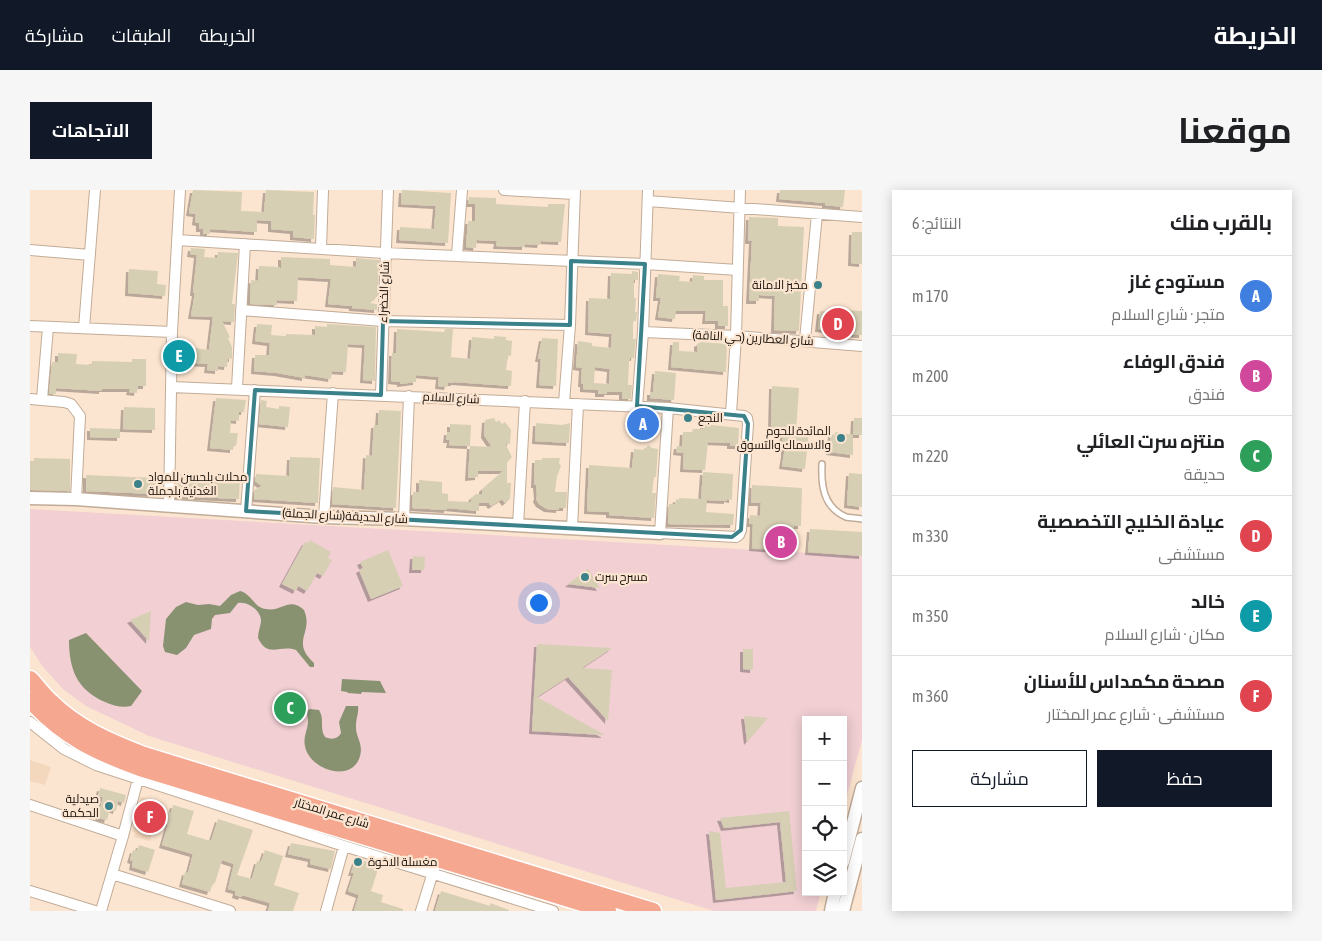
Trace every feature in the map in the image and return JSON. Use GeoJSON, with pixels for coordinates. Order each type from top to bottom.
{"type":"FeatureCollection","features":[{"type":"Feature","properties":{"kind":"main road","name":"شارع عمر المختار"},"geometry":{"type":"LineString","coordinates":[[30,679],[51,703],[80,725],[109,742],[144,755],[653,911]]}},
{"type":"Feature","properties":{"kind":"main road"},"geometry":{"type":"LineString","coordinates":[[30,700],[35,720],[72,736],[96,750],[140,768],[434,866],[608,911]]}},
{"type":"Feature","properties":{"kind":"street"},"geometry":{"type":"LineString","coordinates":[[84,328],[95,190]]}},
{"type":"Feature","properties":{"kind":"street"},"geometry":{"type":"LineString","coordinates":[[169,506],[172,332],[180,190]]}},
{"type":"Feature","properties":{"kind":"street"},"geometry":{"type":"LineString","coordinates":[[321,248],[323,190]]}},
{"type":"Feature","properties":{"kind":"street","name":"شارع الخضراء"},"geometry":{"type":"LineString","coordinates":[[381,395],[388,190]]}},
{"type":"Feature","properties":{"kind":"street"},"geometry":{"type":"LineString","coordinates":[[457,255],[462,190]]}},
{"type":"Feature","properties":{"kind":"street"},"geometry":{"type":"LineString","coordinates":[[504,190],[574,192],[570,325],[564,403]]}},
{"type":"Feature","properties":{"kind":"street"},"geometry":{"type":"LineString","coordinates":[[637,406],[643,332],[648,190]]}},
{"type":"Feature","properties":{"kind":"street"},"geometry":{"type":"LineString","coordinates":[[668,408],[660,533],[732,538],[739,534],[741,530],[748,424],[747,418],[744,416],[731,414],[736,336],[740,190]]}},
{"type":"Feature","properties":{"kind":"street"},"geometry":{"type":"LineString","coordinates":[[648,202],[862,217]]}},
{"type":"Feature","properties":{"kind":"street"},"geometry":{"type":"LineString","coordinates":[[805,340],[817,214]]}},
{"type":"Feature","properties":{"kind":"street"},"geometry":{"type":"LineString","coordinates":[[177,240],[385,253],[645,264],[738,270]]}},
{"type":"Feature","properties":{"kind":"street"},"geometry":{"type":"LineString","coordinates":[[237,388],[245,244]]}},
{"type":"Feature","properties":{"kind":"street"},"geometry":{"type":"LineString","coordinates":[[30,250],[90,255]]}},
{"type":"Feature","properties":{"kind":"street"},"geometry":{"type":"LineString","coordinates":[[241,310],[383,321],[570,325]]}},
{"type":"Feature","properties":{"kind":"street"},"geometry":{"type":"LineString","coordinates":[[30,326],[172,332]]}},
{"type":"Feature","properties":{"kind":"street"},"geometry":{"type":"LineString","coordinates":[[42,400],[48,327]]}},
{"type":"Feature","properties":{"kind":"street","name":"شارع العطارين (حي الناقة)"},"geometry":{"type":"LineString","coordinates":[[643,332],[805,340],[862,346]]}},
{"type":"Feature","properties":{"kind":"street","name":"شارع السلام"},"geometry":{"type":"LineString","coordinates":[[171,387],[237,388],[637,406],[731,414]]}},
{"type":"Feature","properties":{"kind":"street"},"geometry":{"type":"LineString","coordinates":[[246,511],[256,390]]}},
{"type":"Feature","properties":{"kind":"street"},"geometry":{"type":"LineString","coordinates":[[324,517],[333,393]]}},
{"type":"Feature","properties":{"kind":"street"},"geometry":{"type":"LineString","coordinates":[[404,519],[409,396]]}},
{"type":"Feature","properties":{"kind":"street"},"geometry":{"type":"LineString","coordinates":[[30,399],[71,404],[80,416],[76,499]]}},
{"type":"Feature","properties":{"kind":"street"},"geometry":{"type":"LineString","coordinates":[[518,525],[524,401]]}},
{"type":"Feature","properties":{"kind":"street"},"geometry":{"type":"LineString","coordinates":[[572,528],[578,404]]}},
{"type":"Feature","properties":{"kind":"street","name":"شارع الحديقة(شارع الجملة)"},"geometry":{"type":"LineString","coordinates":[[30,498],[76,499],[324,517],[404,519],[660,533]]}},
{"type":"Feature","properties":{"kind":"street"},"geometry":{"type":"LineString","coordinates":[[35,720],[64,749],[96,766],[344,846],[434,866],[553,911]]}},
{"type":"Feature","properties":{"kind":"street"},"geometry":{"type":"LineString","coordinates":[[101,911],[138,779]]}},
{"type":"Feature","properties":{"kind":"street"},"geometry":{"type":"LineString","coordinates":[[846,851],[862,788]]}},
{"type":"Feature","properties":{"kind":"street"},"geometry":{"type":"LineString","coordinates":[[30,805],[123,836]]}},
{"type":"Feature","properties":{"kind":"street"},"geometry":{"type":"LineString","coordinates":[[843,911],[862,839]]}},
{"type":"Feature","properties":{"kind":"street"},"geometry":{"type":"LineString","coordinates":[[326,911],[344,846]]}},
{"type":"Feature","properties":{"kind":"street"},"geometry":{"type":"LineString","coordinates":[[421,911],[434,866]]}},
{"type":"Feature","properties":{"kind":"street"},"geometry":{"type":"LineString","coordinates":[[112,874],[230,911]]}},
{"type":"Feature","properties":{"kind":"street"},"geometry":{"type":"LineString","coordinates":[[30,891],[95,911]]}},
{"type":"Feature","properties":{"kind":"street"},"geometry":{"type":"LineString","coordinates":[[831,911],[835,896]]}},
{"type":"Feature","properties":{"kind":"lane"},"geometry":{"type":"LineString","coordinates":[[822,464],[821,484],[827,501],[846,517],[862,519]]}},
{"type":"Feature","properties":{"kind":"highlighted area"},"geometry":{"type":"Polygon","coordinates":[[[571,261],[645,264],[637,406],[744,416],[748,424],[741,530],[732,537],[246,511],[255,390],[381,395],[383,321],[570,325],[571,261]]]}},
{"type":"Feature","properties":{"kind":"shaded area"},"geometry":{"type":"Polygon","coordinates":[[[30,509],[862,556],[862,740],[847,795],[847,716],[802,716],[802,896],[820,896],[816,911],[714,911],[149,736],[86,706],[64,690],[43,667],[30,647],[30,509]]]}},
{"type":"Feature","properties":{"kind":"shaded area"},"geometry":{"type":"Polygon","coordinates":[[[240,591],[244,592],[262,608],[272,609],[294,604],[304,610],[306,625],[304,649],[314,663],[314,667],[310,667],[296,650],[266,648],[258,638],[261,622],[259,614],[250,605],[242,603],[238,603],[230,613],[215,615],[212,619],[211,629],[194,635],[186,648],[177,655],[165,652],[163,646],[166,619],[176,607],[186,602],[198,605],[220,606],[231,595],[240,591]]]}},
{"type":"Feature","properties":{"kind":"shaded area"},"geometry":{"type":"Polygon","coordinates":[[[86,633],[142,691],[131,706],[115,706],[95,697],[81,685],[76,677],[69,650],[69,640],[86,633]]]}},
{"type":"Feature","properties":{"kind":"shaded area"},"geometry":{"type":"Polygon","coordinates":[[[342,679],[380,681],[386,693],[362,692],[361,694],[341,691],[342,679]]]}},
{"type":"Feature","properties":{"kind":"shaded area"},"geometry":{"type":"Polygon","coordinates":[[[346,706],[358,706],[356,730],[361,754],[354,766],[347,770],[330,770],[321,767],[308,754],[305,746],[308,723],[307,711],[310,709],[319,710],[322,717],[323,734],[325,737],[334,738],[338,737],[341,733],[339,722],[346,706]]]}},
{"type":"Feature","properties":{"kind":"shaded area"},"geometry":{"type":"Polygon","coordinates":[[[30,760],[51,767],[45,785],[30,781],[30,760]]]}},
{"type":"Feature","properties":{"kind":"shaded area"},"geometry":{"type":"Polygon","coordinates":[[[141,797],[162,803],[150,841],[134,837],[135,833],[133,831],[137,820],[146,822],[146,819],[135,816],[141,797]]]}},
{"type":"Feature","properties":{"kind":"building"},"geometry":{"type":"Polygon","coordinates":[[[193,190],[242,192],[241,211],[264,212],[266,190],[314,192],[314,239],[293,237],[293,231],[271,229],[271,221],[257,220],[257,232],[210,229],[210,234],[203,234],[203,229],[199,229],[199,223],[195,222],[196,214],[189,213],[193,190]]]}},
{"type":"Feature","properties":{"kind":"building"},"geometry":{"type":"Polygon","coordinates":[[[402,190],[451,193],[448,243],[399,240],[400,227],[434,229],[436,206],[401,204],[402,190]]]}},
{"type":"Feature","properties":{"kind":"building"},"geometry":{"type":"Polygon","coordinates":[[[780,190],[845,190],[843,207],[825,205],[825,203],[779,199],[780,190]]]}},
{"type":"Feature","properties":{"kind":"building"},"geometry":{"type":"Polygon","coordinates":[[[469,197],[496,198],[496,204],[548,207],[548,204],[565,204],[561,242],[541,241],[540,245],[525,244],[525,247],[496,246],[497,241],[477,240],[476,248],[466,247],[468,221],[475,221],[475,204],[468,204],[469,197]]]}},
{"type":"Feature","properties":{"kind":"building"},"geometry":{"type":"Polygon","coordinates":[[[749,217],[778,218],[778,226],[804,227],[799,331],[774,330],[775,296],[759,295],[759,301],[749,301],[752,241],[748,241],[749,217]]]}},
{"type":"Feature","properties":{"kind":"building"},"geometry":{"type":"Polygon","coordinates":[[[852,232],[862,232],[862,264],[851,263],[852,232]]]}},
{"type":"Feature","properties":{"kind":"building"},"geometry":{"type":"Polygon","coordinates":[[[191,248],[205,249],[204,257],[217,258],[218,252],[238,253],[232,304],[235,304],[234,322],[222,321],[230,337],[228,338],[232,347],[232,359],[228,358],[227,367],[218,366],[218,371],[207,370],[208,364],[189,363],[187,355],[188,347],[209,350],[213,317],[191,316],[195,293],[193,293],[197,255],[190,254],[191,248]]]}},
{"type":"Feature","properties":{"kind":"building"},"geometry":{"type":"Polygon","coordinates":[[[281,257],[330,259],[330,265],[356,267],[356,258],[379,260],[378,296],[369,303],[377,304],[377,310],[328,304],[331,279],[298,277],[297,301],[277,300],[277,305],[250,304],[251,280],[258,281],[259,266],[279,267],[281,269],[281,257]]]}},
{"type":"Feature","properties":{"kind":"building"},"geometry":{"type":"Polygon","coordinates":[[[129,269],[158,271],[157,284],[166,285],[165,296],[128,293],[129,269]]]}},
{"type":"Feature","properties":{"kind":"building"},"geometry":{"type":"Polygon","coordinates":[[[632,271],[638,272],[638,280],[634,280],[635,312],[637,312],[636,321],[633,321],[633,339],[636,339],[634,358],[630,358],[629,362],[628,385],[632,385],[631,399],[622,399],[622,392],[598,394],[598,390],[583,389],[583,384],[581,384],[582,368],[576,367],[578,341],[592,343],[592,346],[611,348],[612,334],[588,332],[589,298],[610,299],[611,273],[632,274],[632,271]],[[595,367],[594,383],[609,384],[610,369],[595,367]]]}},
{"type":"Feature","properties":{"kind":"building"},"geometry":{"type":"Polygon","coordinates":[[[658,274],[680,276],[679,281],[692,282],[693,275],[704,276],[704,280],[723,280],[723,306],[728,306],[728,326],[718,326],[718,321],[705,321],[706,311],[676,311],[675,319],[658,317],[661,298],[656,298],[658,274]]]}},
{"type":"Feature","properties":{"kind":"building"},"geometry":{"type":"Polygon","coordinates":[[[845,310],[862,311],[862,335],[838,334],[838,331],[818,329],[820,311],[845,313],[845,310]]]}},
{"type":"Feature","properties":{"kind":"building"},"geometry":{"type":"Polygon","coordinates":[[[257,324],[272,325],[271,335],[286,336],[286,334],[315,335],[315,326],[327,327],[327,324],[376,327],[375,381],[363,380],[365,345],[348,344],[346,372],[332,371],[331,379],[305,375],[305,378],[254,371],[255,355],[269,355],[270,343],[255,341],[257,324]]]}},
{"type":"Feature","properties":{"kind":"building"},"geometry":{"type":"Polygon","coordinates":[[[397,329],[444,332],[445,329],[453,329],[451,357],[470,359],[472,337],[494,339],[494,336],[506,337],[506,340],[512,341],[511,356],[508,355],[506,370],[512,371],[511,386],[454,382],[448,383],[447,387],[438,386],[439,377],[416,375],[416,382],[400,384],[400,382],[391,381],[392,353],[396,353],[397,329]]]}},
{"type":"Feature","properties":{"kind":"building"},"geometry":{"type":"Polygon","coordinates":[[[542,338],[558,339],[556,386],[539,385],[541,359],[538,359],[542,338]]]}},
{"type":"Feature","properties":{"kind":"building"},"geometry":{"type":"Polygon","coordinates":[[[673,342],[679,342],[679,351],[697,352],[697,344],[701,342],[727,344],[726,372],[671,367],[673,342]]]}},
{"type":"Feature","properties":{"kind":"building"},"geometry":{"type":"Polygon","coordinates":[[[58,353],[77,354],[76,364],[92,365],[92,361],[132,362],[132,359],[146,359],[146,386],[138,386],[137,393],[129,392],[130,389],[102,389],[102,391],[56,388],[56,394],[49,394],[52,362],[58,362],[58,353]]]}},
{"type":"Feature","properties":{"kind":"building"},"geometry":{"type":"Polygon","coordinates":[[[655,371],[676,373],[674,400],[650,398],[650,392],[653,392],[655,371]]]}},
{"type":"Feature","properties":{"kind":"building"},"geometry":{"type":"Polygon","coordinates":[[[772,386],[799,388],[796,430],[809,432],[805,469],[782,466],[784,454],[784,449],[782,448],[783,431],[771,430],[772,386]]]}},
{"type":"Feature","properties":{"kind":"building"},"geometry":{"type":"Polygon","coordinates":[[[216,398],[246,400],[244,412],[239,412],[239,421],[231,420],[230,433],[238,433],[236,446],[233,446],[233,450],[210,448],[216,398]]]}},
{"type":"Feature","properties":{"kind":"building"},"geometry":{"type":"Polygon","coordinates":[[[261,400],[267,401],[266,407],[279,409],[279,406],[290,407],[288,427],[259,424],[261,400]]]}},
{"type":"Feature","properties":{"kind":"building"},"geometry":{"type":"Polygon","coordinates":[[[124,407],[155,408],[155,430],[123,429],[124,407]]]}},
{"type":"Feature","properties":{"kind":"building"},"geometry":{"type":"Polygon","coordinates":[[[379,410],[401,411],[396,508],[332,504],[333,487],[364,490],[366,455],[372,456],[374,425],[378,425],[379,410]]]}},
{"type":"Feature","properties":{"kind":"building"},"geometry":{"type":"Polygon","coordinates":[[[494,418],[496,422],[499,420],[502,424],[505,422],[511,430],[510,444],[505,443],[512,457],[507,462],[507,483],[511,483],[510,499],[505,503],[502,499],[491,506],[489,503],[479,503],[479,511],[447,508],[447,510],[412,508],[413,492],[419,492],[419,480],[442,482],[442,493],[448,494],[448,501],[471,502],[471,498],[476,494],[482,494],[482,489],[503,471],[478,471],[478,477],[468,478],[470,446],[492,447],[484,435],[485,420],[494,418]]]}},
{"type":"Feature","properties":{"kind":"building"},"geometry":{"type":"Polygon","coordinates":[[[854,418],[862,418],[862,435],[853,435],[854,418]]]}},
{"type":"Feature","properties":{"kind":"building"},"geometry":{"type":"Polygon","coordinates":[[[536,423],[562,425],[570,423],[569,443],[535,441],[536,423]]]}},
{"type":"Feature","properties":{"kind":"building"},"geometry":{"type":"Polygon","coordinates":[[[450,424],[471,425],[470,446],[449,445],[450,440],[446,440],[447,432],[450,432],[450,424]]]}},
{"type":"Feature","properties":{"kind":"building"},"geometry":{"type":"Polygon","coordinates":[[[703,424],[739,428],[738,446],[730,446],[730,443],[708,442],[705,470],[683,469],[684,453],[676,452],[677,446],[682,446],[683,432],[703,429],[703,424]]]}},
{"type":"Feature","properties":{"kind":"building"},"geometry":{"type":"Polygon","coordinates":[[[90,428],[120,429],[120,438],[90,437],[90,428]]]}},
{"type":"Feature","properties":{"kind":"building"},"geometry":{"type":"Polygon","coordinates":[[[835,432],[853,435],[853,455],[829,452],[831,434],[835,435],[835,432]]]}},
{"type":"Feature","properties":{"kind":"building"},"geometry":{"type":"Polygon","coordinates":[[[648,445],[658,449],[656,477],[654,477],[652,493],[656,493],[654,518],[609,515],[609,512],[587,511],[589,465],[632,468],[634,449],[645,450],[648,445]]]}},
{"type":"Feature","properties":{"kind":"building"},"geometry":{"type":"Polygon","coordinates":[[[290,457],[320,458],[318,503],[254,499],[254,490],[262,486],[255,481],[256,474],[289,476],[290,457]]]}},
{"type":"Feature","properties":{"kind":"building"},"geometry":{"type":"Polygon","coordinates":[[[34,458],[70,459],[70,491],[30,490],[30,461],[34,461],[34,458]]]}},
{"type":"Feature","properties":{"kind":"building"},"geometry":{"type":"Polygon","coordinates":[[[542,458],[560,458],[559,463],[561,466],[557,476],[555,492],[567,492],[566,508],[559,508],[559,510],[547,509],[539,504],[536,499],[536,485],[534,485],[535,460],[542,460],[542,458]]]}},
{"type":"Feature","properties":{"kind":"building"},"geometry":{"type":"Polygon","coordinates":[[[703,472],[733,474],[732,500],[707,500],[706,512],[734,514],[733,525],[668,524],[669,504],[675,504],[676,499],[679,500],[679,498],[701,499],[703,472]]]}},
{"type":"Feature","properties":{"kind":"building"},"geometry":{"type":"Polygon","coordinates":[[[849,473],[862,474],[862,507],[847,505],[849,473]]]}},
{"type":"Feature","properties":{"kind":"building"},"geometry":{"type":"Polygon","coordinates":[[[176,474],[240,478],[239,499],[176,496],[176,474]]]}},
{"type":"Feature","properties":{"kind":"building"},"geometry":{"type":"Polygon","coordinates":[[[86,475],[157,478],[156,494],[86,491],[86,475]]]}},
{"type":"Feature","properties":{"kind":"building"},"geometry":{"type":"Polygon","coordinates":[[[752,485],[802,488],[801,526],[794,526],[793,551],[752,548],[753,524],[749,524],[750,515],[760,516],[761,503],[751,503],[752,485]]]}},
{"type":"Feature","properties":{"kind":"building"},"geometry":{"type":"Polygon","coordinates":[[[810,529],[862,532],[862,556],[808,552],[810,529]]]}},
{"type":"Feature","properties":{"kind":"building"},"geometry":{"type":"Polygon","coordinates":[[[310,540],[331,552],[328,558],[332,560],[323,576],[317,573],[307,591],[298,586],[296,591],[282,584],[305,542],[308,543],[310,540]]]}},
{"type":"Feature","properties":{"kind":"building"},"geometry":{"type":"Polygon","coordinates":[[[388,550],[403,586],[371,599],[359,570],[363,568],[360,562],[388,550]]]}},
{"type":"Feature","properties":{"kind":"building"},"geometry":{"type":"Polygon","coordinates":[[[413,556],[425,557],[424,570],[412,570],[413,556]]]}},
{"type":"Feature","properties":{"kind":"building","name":"مسرح سرت"},"geometry":{"type":"Polygon","coordinates":[[[588,569],[600,588],[568,584],[588,569]]]}},
{"type":"Feature","properties":{"kind":"building"},"geometry":{"type":"Polygon","coordinates":[[[151,611],[149,641],[130,620],[151,611]]]}},
{"type":"Feature","properties":{"kind":"building"},"geometry":{"type":"Polygon","coordinates":[[[537,644],[612,648],[582,668],[612,670],[608,721],[568,677],[537,697],[605,735],[532,731],[537,644]]]}},
{"type":"Feature","properties":{"kind":"building"},"geometry":{"type":"Polygon","coordinates":[[[743,649],[753,649],[753,670],[743,669],[743,649]]]}},
{"type":"Feature","properties":{"kind":"building"},"geometry":{"type":"Polygon","coordinates":[[[744,716],[768,718],[747,742],[744,716]]]}},
{"type":"Feature","properties":{"kind":"building","name":"صيدلية الحكمة"},"geometry":{"type":"Polygon","coordinates":[[[100,788],[126,795],[124,803],[118,801],[116,811],[110,809],[107,820],[98,818],[103,797],[98,796],[100,788]]]}},
{"type":"Feature","properties":{"kind":"building"},"geometry":{"type":"Polygon","coordinates":[[[173,805],[194,811],[187,834],[211,841],[218,819],[253,830],[237,875],[252,879],[257,861],[261,862],[265,850],[283,856],[274,885],[299,893],[293,911],[268,911],[270,903],[242,895],[241,897],[235,895],[236,891],[228,889],[234,864],[222,860],[215,883],[212,885],[210,892],[182,884],[185,872],[188,873],[193,854],[162,845],[168,824],[165,823],[168,812],[171,813],[173,805]]]}},
{"type":"Feature","properties":{"kind":"building"},"geometry":{"type":"Polygon","coordinates":[[[789,811],[797,891],[716,900],[709,831],[720,833],[726,888],[786,882],[780,822],[724,828],[720,818],[789,811]]]}},
{"type":"Feature","properties":{"kind":"building"},"geometry":{"type":"Polygon","coordinates":[[[291,843],[335,851],[331,869],[310,864],[311,859],[288,854],[291,843]]]}},
{"type":"Feature","properties":{"kind":"building"},"geometry":{"type":"Polygon","coordinates":[[[139,845],[155,850],[148,872],[132,867],[133,861],[130,860],[133,850],[137,851],[139,845]]]}},
{"type":"Feature","properties":{"kind":"building"},"geometry":{"type":"Polygon","coordinates":[[[356,858],[379,866],[371,891],[383,895],[381,902],[403,909],[403,911],[354,911],[359,895],[348,891],[354,873],[351,873],[356,858]]]}},
{"type":"Feature","properties":{"kind":"building"},"geometry":{"type":"Polygon","coordinates":[[[441,891],[490,906],[490,903],[509,911],[435,911],[441,891]]]}},
{"type":"Feature","properties":{"kind":"place","name":"مخبز الامانة"},"geometry":{"type":"Point","coordinates":[818,285]}},
{"type":"Feature","properties":{"kind":"place","name":"عيادة الخليج التخصصية"},"geometry":{"type":"Point","coordinates":[838,324]}},
{"type":"Feature","properties":{"kind":"place","name":"خالد"},"geometry":{"type":"Point","coordinates":[179,356]}},
{"type":"Feature","properties":{"kind":"place","name":"النجع"},"geometry":{"type":"Point","coordinates":[688,418]}},
{"type":"Feature","properties":{"kind":"place","name":"مستودع غاز"},"geometry":{"type":"Point","coordinates":[643,424]}},
{"type":"Feature","properties":{"kind":"place","name":"المائدة للحوم والاسماك والتسوق"},"geometry":{"type":"Point","coordinates":[841,438]}},
{"type":"Feature","properties":{"kind":"place","name":"محلات بلحسن للمواد الغدئية بلجملة"},"geometry":{"type":"Point","coordinates":[138,484]}},
{"type":"Feature","properties":{"kind":"place","name":"فندق الوفاء"},"geometry":{"type":"Point","coordinates":[781,542]}},
{"type":"Feature","properties":{"kind":"place","name":"مسرح سرت"},"geometry":{"type":"Point","coordinates":[585,577]}},
{"type":"Feature","properties":{"kind":"place","name":"منتزه سرت العائلي"},"geometry":{"type":"Point","coordinates":[290,708]}},
{"type":"Feature","properties":{"kind":"place","name":"صيدلية الحكمة"},"geometry":{"type":"Point","coordinates":[109,806]}},
{"type":"Feature","properties":{"kind":"place","name":"مصحة مكمداس للأسنان"},"geometry":{"type":"Point","coordinates":[150,817]}},
{"type":"Feature","properties":{"kind":"place","name":"مغسلة الاخوة"},"geometry":{"type":"Point","coordinates":[358,862]}}]}
